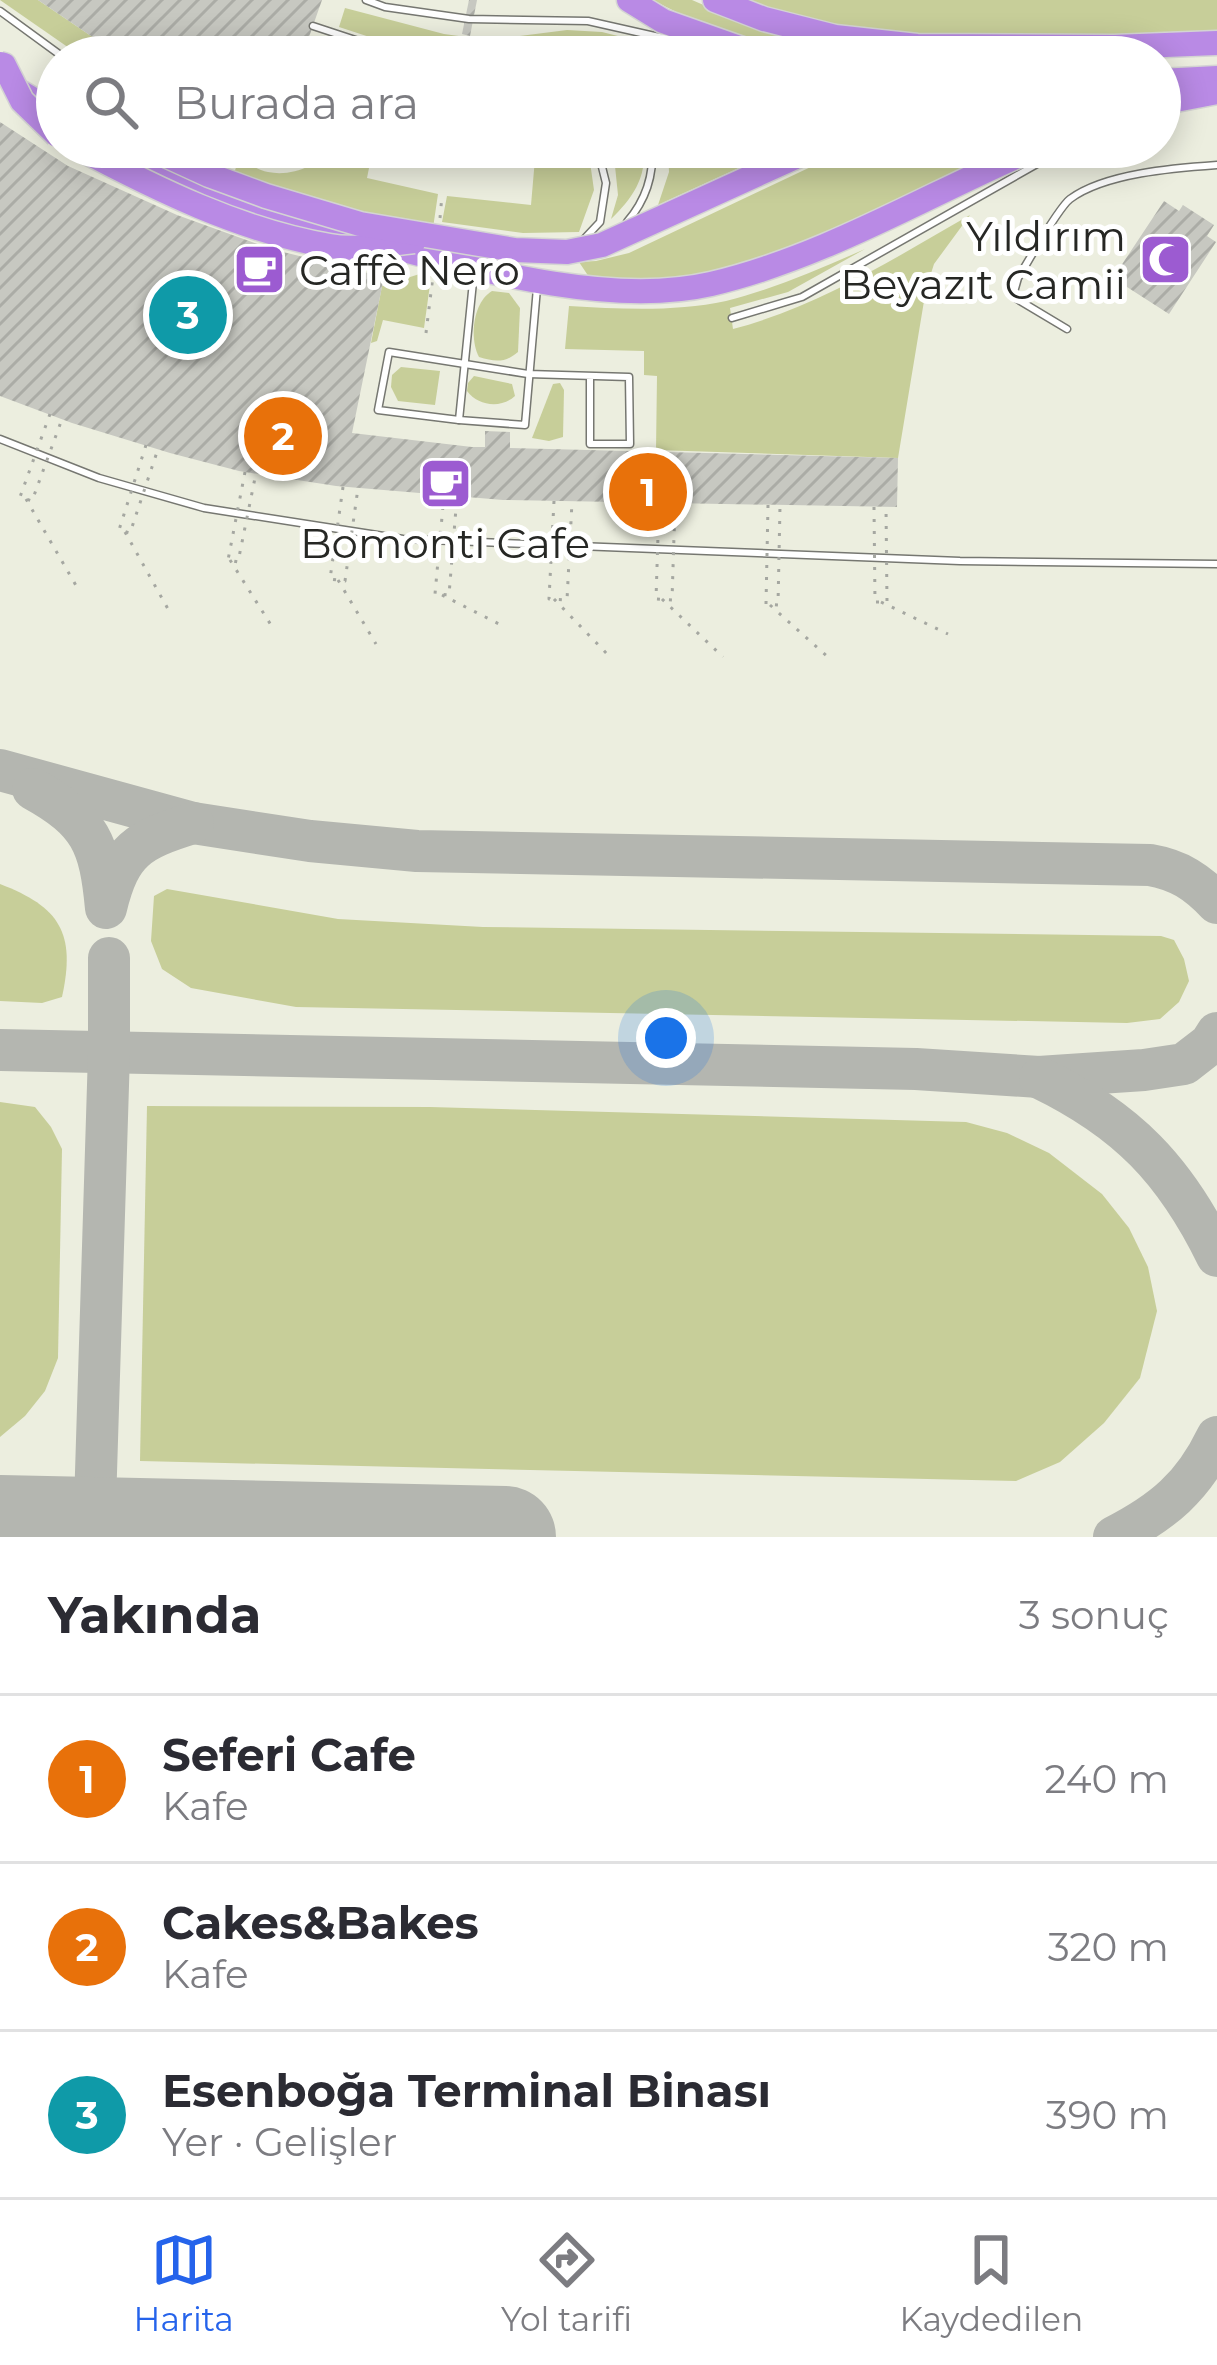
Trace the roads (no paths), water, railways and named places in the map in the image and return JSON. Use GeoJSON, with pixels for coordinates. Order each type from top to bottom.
{"type":"FeatureCollection","features":[{"type":"Feature","properties":{"kind":"highway"},"geometry":{"type":"LineString","coordinates":[[629,0],[663,21],[705,36]]}},
{"type":"Feature","properties":{"kind":"highway"},"geometry":{"type":"LineString","coordinates":[[715,0],[764,19],[831,36]]}},
{"type":"Feature","properties":{"kind":"highway"},"geometry":{"type":"LineString","coordinates":[[1181,44],[1217,43]]}},
{"type":"Feature","properties":{"kind":"highway"},"geometry":{"type":"LineString","coordinates":[[1,67],[36,86]]}},
{"type":"Feature","properties":{"kind":"highway"},"geometry":{"type":"LineString","coordinates":[[1,67],[36,96]]}},
{"type":"Feature","properties":{"kind":"highway"},"geometry":{"type":"LineString","coordinates":[[1,67],[36,115]]}},
{"type":"Feature","properties":{"kind":"highway"},"geometry":{"type":"LineString","coordinates":[[1181,80],[1217,78]]}},
{"type":"Feature","properties":{"kind":"highway"},"geometry":{"type":"LineString","coordinates":[[1181,99],[1217,92]]}},
{"type":"Feature","properties":{"kind":"highway"},"geometry":{"type":"LineString","coordinates":[[117,168],[196,205],[332,247],[469,241]]}},
{"type":"Feature","properties":{"kind":"highway"},"geometry":{"type":"LineString","coordinates":[[154,168],[250,209],[436,259],[663,291],[725,280],[789,260],[992,168]]}},
{"type":"Feature","properties":{"kind":"highway"},"geometry":{"type":"LineString","coordinates":[[192,168],[360,224],[515,250],[567,252],[602,245],[771,168]]}},
{"type":"Feature","properties":{"kind":"lane"},"geometry":{"type":"LineString","coordinates":[[366,0],[469,19],[589,22],[654,36]]}},
{"type":"Feature","properties":{"kind":"lane"},"geometry":{"type":"LineString","coordinates":[[0,11],[36,37]]}},
{"type":"Feature","properties":{"kind":"lane"},"geometry":{"type":"LineString","coordinates":[[313,26],[343,36]]}},
{"type":"Feature","properties":{"kind":"lane"},"geometry":{"type":"LineString","coordinates":[[1181,168],[1217,165]]}},
{"type":"Feature","properties":{"kind":"lane"},"geometry":{"type":"LineString","coordinates":[[590,376],[590,444],[630,444],[629,376],[528,374],[389,352],[378,410],[525,425],[528,374],[526,271],[578,245],[600,222],[606,183],[602,168]]}},
{"type":"Feature","properties":{"kind":"lane"},"geometry":{"type":"LineString","coordinates":[[602,245],[626,224],[645,197],[653,168]]}},
{"type":"Feature","properties":{"kind":"lane"},"geometry":{"type":"LineString","coordinates":[[732,318],[802,297],[1030,168]]}},
{"type":"Feature","properties":{"kind":"lane"},"geometry":{"type":"LineString","coordinates":[[1067,329],[1017,299],[1014,292],[1018,278],[1068,200],[1112,180],[1180,168]]}},
{"type":"Feature","properties":{"kind":"lane"},"geometry":{"type":"LineString","coordinates":[[459,420],[475,268]]}},
{"type":"Feature","properties":{"kind":"lane"},"geometry":{"type":"LineString","coordinates":[[0,439],[98,478],[204,508],[403,539],[960,561],[1217,564]]}},
{"type":"Feature","properties":{"kind":"place","name":"Yıldırım Beyazıt Camii"},"geometry":{"type":"Point","coordinates":[1165,260]}},
{"type":"Feature","properties":{"kind":"place","name":"Caffè Nero"},"geometry":{"type":"Point","coordinates":[260,270]}},
{"type":"Feature","properties":{"kind":"place","name":"Esenboğa Terminal Binası"},"geometry":{"type":"Point","coordinates":[188,315]}},
{"type":"Feature","properties":{"kind":"place","name":"Cakes&Bakes"},"geometry":{"type":"Point","coordinates":[283,436]}},
{"type":"Feature","properties":{"kind":"place","name":"Bomonti Cafe"},"geometry":{"type":"Point","coordinates":[445,484]}},
{"type":"Feature","properties":{"kind":"place","name":"Seferi Cafe"},"geometry":{"type":"Point","coordinates":[648,492]}}]}
